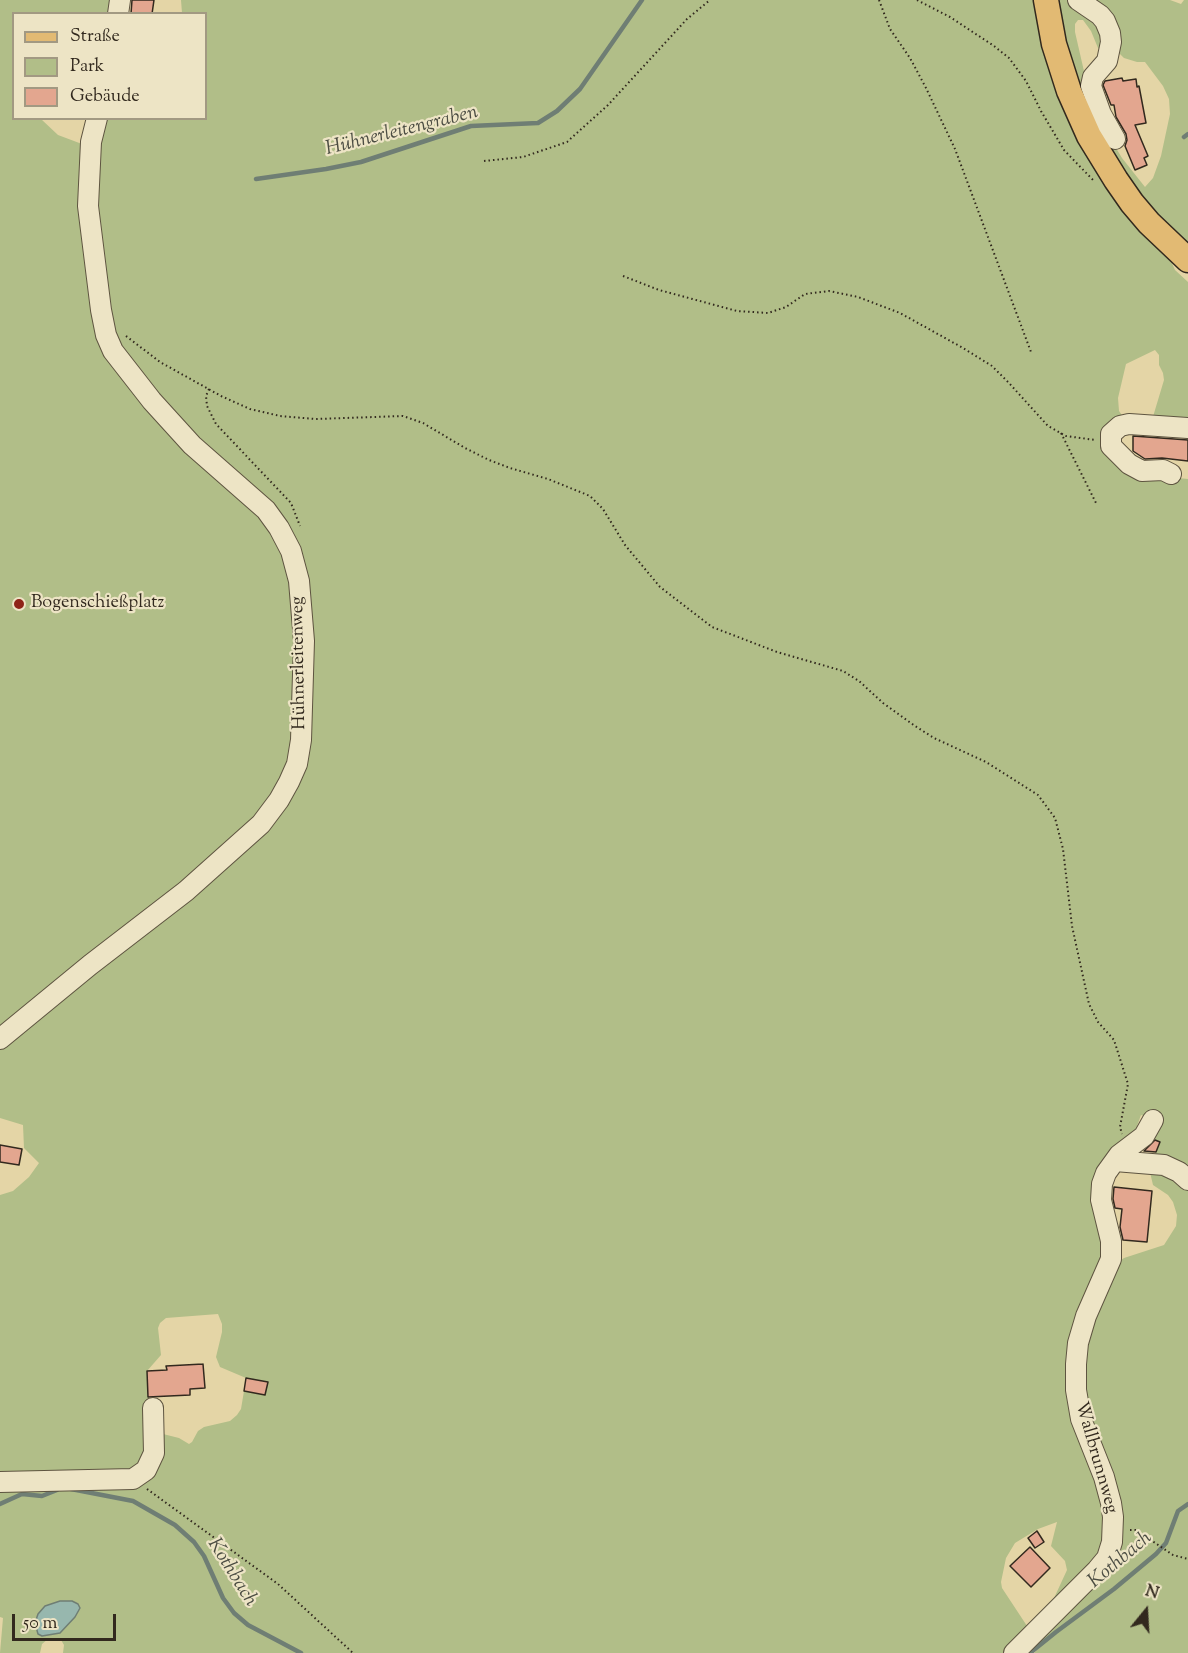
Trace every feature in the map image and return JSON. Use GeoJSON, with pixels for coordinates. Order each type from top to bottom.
{"type":"FeatureCollection","features":[{"type":"Feature","properties":{"kind":"main road"},"geometry":{"type":"LineString","coordinates":[[1046,0],[1054,44],[1069,91],[1089,136],[1132,203],[1149,223],[1188,260]]}},
{"type":"Feature","properties":{"kind":"street"},"geometry":{"type":"LineString","coordinates":[[1078,0],[1100,15],[1110,33],[1111,42],[1107,61],[1093,77],[1091,86],[1098,108],[1115,139]]}},
{"type":"Feature","properties":{"kind":"street","name":"Hühnerleitenweg"},"geometry":{"type":"LineString","coordinates":[[0,1039],[239,846],[261,824],[279,800],[297,764],[301,740],[304,641],[299,581],[291,551],[266,510],[192,445],[152,401],[113,351],[106,335],[88,206],[90,142],[96,120]]}},
{"type":"Feature","properties":{"kind":"street"},"geometry":{"type":"LineString","coordinates":[[1171,474],[1163,470],[1148,472],[1136,468],[1114,450],[1110,440],[1111,434],[1120,426],[1129,424],[1188,428]]}},
{"type":"Feature","properties":{"kind":"street","name":"Wallbrunnweg"},"geometry":{"type":"LineString","coordinates":[[1110,1551],[1113,1530],[1111,1503],[1104,1477],[1081,1419],[1076,1390],[1078,1343],[1086,1316],[1111,1259],[1111,1241],[1100,1193],[1103,1178],[1121,1154],[1144,1136],[1153,1120]]}},
{"type":"Feature","properties":{"kind":"street"},"geometry":{"type":"LineString","coordinates":[[1121,1154],[1164,1165],[1179,1172],[1188,1180]]}},
{"type":"Feature","properties":{"kind":"street"},"geometry":{"type":"LineString","coordinates":[[0,1482],[133,1479],[146,1470],[154,1453],[153,1408]]}},
{"type":"Feature","properties":{"kind":"street"},"geometry":{"type":"LineString","coordinates":[[1014,1653],[1097,1570],[1110,1551]]}},
{"type":"Feature","properties":{"kind":"path"},"geometry":{"type":"LineString","coordinates":[[484,161],[523,157],[567,142],[608,105],[687,19],[710,0]]}},
{"type":"Feature","properties":{"kind":"path"},"geometry":{"type":"LineString","coordinates":[[879,0],[890,29],[910,58],[955,149],[1031,352]]}},
{"type":"Feature","properties":{"kind":"path"},"geometry":{"type":"LineString","coordinates":[[917,0],[950,17],[1009,58],[1026,81],[1064,150],[1095,182]]}},
{"type":"Feature","properties":{"kind":"path"},"geometry":{"type":"LineString","coordinates":[[623,276],[659,290],[737,311],[768,313],[786,307],[806,294],[829,291],[858,297],[900,313],[992,366],[1047,426],[1060,433],[1086,440],[1110,440]]}},
{"type":"Feature","properties":{"kind":"path"},"geometry":{"type":"LineString","coordinates":[[125,335],[160,362],[250,409],[280,416],[348,419],[404,416],[423,423],[489,460],[590,496],[603,509],[625,545],[660,588],[712,627],[777,652],[843,671],[915,726],[934,738],[986,762],[1038,795],[1055,818],[1064,849],[1072,926],[1089,1004],[1098,1022],[1113,1040],[1128,1084],[1120,1127],[1121,1154]]}},
{"type":"Feature","properties":{"kind":"path"},"geometry":{"type":"LineString","coordinates":[[209,389],[206,396],[207,406],[216,424],[291,503],[300,526]]}},
{"type":"Feature","properties":{"kind":"path"},"geometry":{"type":"LineString","coordinates":[[1060,433],[1096,503]]}},
{"type":"Feature","properties":{"kind":"path"},"geometry":{"type":"LineString","coordinates":[[133,1479],[278,1584],[353,1653]]}},
{"type":"Feature","properties":{"kind":"path"},"geometry":{"type":"LineString","coordinates":[[1110,1551],[1116,1551],[1120,1547],[1131,1529],[1136,1530],[1167,1552],[1188,1558]]}},
{"type":"Feature","properties":{"kind":"green space"},"geometry":{"type":"Polygon","coordinates":[[[0,0],[117,0],[114,12],[12,12],[12,120],[42,120],[58,135],[82,144],[84,208],[98,322],[104,352],[116,371],[122,352],[104,300],[95,215],[97,136],[102,120],[207,120],[207,12],[182,12],[181,0],[1039,0],[1055,78],[1073,125],[1107,183],[1166,250],[1175,270],[1188,282],[1188,423],[1152,420],[1164,380],[1159,365],[1159,355],[1155,350],[1126,364],[1118,398],[1119,411],[1124,418],[1130,420],[1105,427],[1101,434],[1102,443],[1134,475],[1147,479],[1168,477],[1188,479],[1188,1176],[1174,1165],[1152,1161],[1160,1143],[1154,1140],[1160,1122],[1141,1115],[1133,1137],[1108,1156],[1097,1183],[1098,1209],[1106,1255],[1082,1313],[1073,1352],[1072,1376],[1073,1401],[1107,1502],[1108,1541],[1099,1561],[1049,1609],[1067,1570],[1065,1561],[1051,1546],[1057,1522],[1038,1529],[1015,1543],[1006,1558],[1001,1582],[1002,1588],[1029,1629],[1007,1653],[63,1653],[64,1645],[61,1640],[55,1638],[48,1639],[42,1644],[40,1653],[0,1653],[3,1618],[0,1617],[0,1492],[5,1489],[6,1485],[129,1484],[144,1476],[154,1466],[159,1453],[159,1433],[179,1438],[189,1444],[198,1431],[204,1427],[230,1421],[237,1415],[241,1409],[244,1391],[265,1395],[268,1382],[246,1378],[220,1367],[216,1357],[222,1324],[218,1314],[166,1318],[158,1328],[161,1355],[147,1371],[152,1444],[151,1454],[143,1468],[128,1476],[112,1478],[0,1478],[0,1195],[13,1191],[29,1177],[39,1163],[24,1148],[23,1125],[0,1118],[0,1046],[28,1021],[186,901],[177,890],[78,968],[0,1036],[0,0]]]}},
{"type":"Feature","properties":{"kind":"green space"},"geometry":{"type":"Polygon","coordinates":[[[1059,0],[1069,0],[1093,12],[1102,23],[1107,34],[1105,50],[1102,51],[1098,48],[1091,31],[1083,20],[1078,20],[1075,24],[1089,93],[1102,125],[1122,158],[1145,187],[1153,178],[1161,156],[1170,114],[1169,99],[1163,86],[1145,62],[1124,58],[1118,52],[1110,23],[1103,13],[1085,0],[1170,0],[1181,4],[1184,0],[1188,0],[1188,250],[1160,224],[1128,185],[1078,98],[1057,24],[1055,11],[1059,0]]]}},
{"type":"Feature","properties":{"kind":"green space"},"geometry":{"type":"Polygon","coordinates":[[[1149,1168],[1188,1187],[1188,1653],[1034,1653],[1039,1648],[1038,1644],[1045,1632],[1111,1557],[1084,1403],[1084,1339],[1117,1263],[1124,1258],[1164,1245],[1176,1226],[1177,1215],[1173,1202],[1168,1195],[1153,1185],[1149,1168]]]}},
{"type":"Feature","properties":{"kind":"water"},"geometry":{"type":"Polygon","coordinates":[[[60,1601],[72,1601],[78,1604],[80,1608],[75,1617],[60,1633],[42,1636],[38,1634],[35,1623],[38,1614],[45,1606],[60,1601]]]}},
{"type":"Feature","properties":{"kind":"building"},"geometry":{"type":"Polygon","coordinates":[[[132,0],[154,0],[152,12],[131,12],[132,0]]]}},
{"type":"Feature","properties":{"kind":"building"},"geometry":{"type":"Polygon","coordinates":[[[1122,78],[1123,81],[1136,79],[1146,123],[1135,125],[1148,156],[1144,158],[1147,165],[1135,170],[1125,146],[1126,134],[1116,117],[1114,105],[1111,105],[1103,85],[1105,81],[1122,78]]]}},
{"type":"Feature","properties":{"kind":"building"},"geometry":{"type":"Polygon","coordinates":[[[1133,436],[1188,440],[1188,461],[1145,459],[1133,451],[1133,436]]]}},
{"type":"Feature","properties":{"kind":"building"},"geometry":{"type":"Polygon","coordinates":[[[1155,1140],[1160,1142],[1156,1152],[1144,1151],[1155,1140]]]}},
{"type":"Feature","properties":{"kind":"building"},"geometry":{"type":"Polygon","coordinates":[[[0,1145],[22,1149],[19,1165],[0,1162],[0,1145]]]}},
{"type":"Feature","properties":{"kind":"building"},"geometry":{"type":"Polygon","coordinates":[[[1114,1187],[1152,1191],[1147,1242],[1123,1240],[1120,1227],[1122,1209],[1115,1208],[1114,1187]]]}},
{"type":"Feature","properties":{"kind":"building"},"geometry":{"type":"Polygon","coordinates":[[[203,1364],[205,1388],[190,1389],[190,1395],[148,1397],[147,1371],[167,1370],[166,1366],[203,1364]]]}},
{"type":"Feature","properties":{"kind":"building"},"geometry":{"type":"Polygon","coordinates":[[[246,1378],[268,1382],[265,1395],[244,1391],[246,1378]]]}},
{"type":"Feature","properties":{"kind":"building"},"geometry":{"type":"Polygon","coordinates":[[[1037,1531],[1044,1542],[1035,1548],[1028,1538],[1037,1531]]]}},
{"type":"Feature","properties":{"kind":"building"},"geometry":{"type":"Polygon","coordinates":[[[1030,1547],[1050,1568],[1031,1587],[1010,1566],[1030,1547]]]}},
{"type":"Feature","properties":{"kind":"waterway","name":"Hühnerleitengraben"},"geometry":{"type":"LineString","coordinates":[[256,179],[361,162],[471,126],[538,123],[557,111],[580,89],[642,0]]}},
{"type":"Feature","properties":{"kind":"waterway"},"geometry":{"type":"LineString","coordinates":[[1184,137],[1188,134]]}},
{"type":"Feature","properties":{"kind":"waterway","name":"Kothbach"},"geometry":{"type":"LineString","coordinates":[[71,1489],[133,1501],[175,1525],[194,1542],[204,1556],[223,1598],[234,1613],[248,1625],[301,1653]]}},
{"type":"Feature","properties":{"kind":"waterway","name":"Kothbach"},"geometry":{"type":"LineString","coordinates":[[0,1504],[22,1494],[42,1496],[57,1490]]}},
{"type":"Feature","properties":{"kind":"waterway","name":"Kothbach"},"geometry":{"type":"LineString","coordinates":[[1030,1653],[1156,1554],[1166,1543],[1178,1511],[1188,1504]]}},
{"type":"Feature","properties":{"kind":"place","name":"Bogenschießplatz"},"geometry":{"type":"Point","coordinates":[19,604]}}]}
